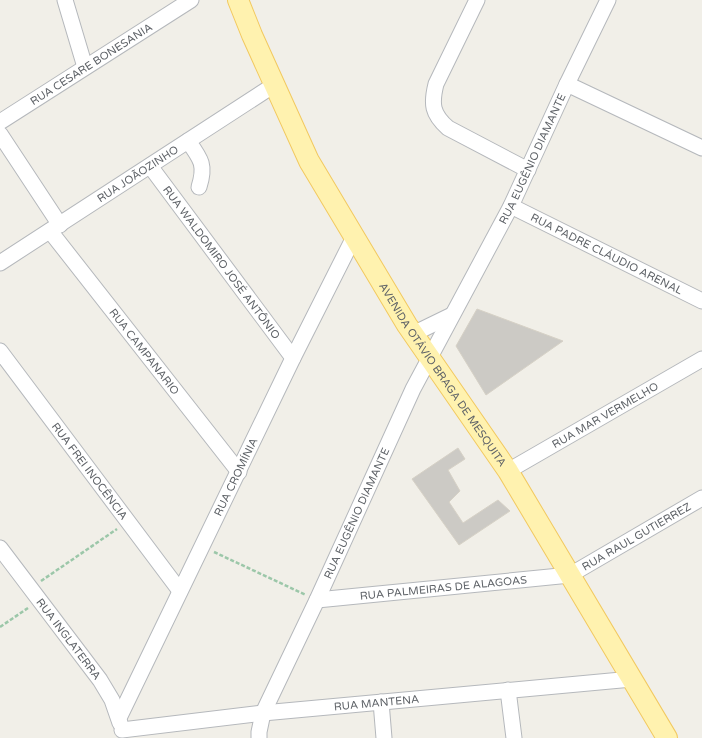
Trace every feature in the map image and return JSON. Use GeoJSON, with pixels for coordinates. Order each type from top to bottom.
{"type":"FeatureCollection","features":[{"type":"Feature","properties":{"kind":"main road","name":"AVENIDA OTÁVIO BRAGA DE MESQUITA"},"geometry":{"type":"LineString","coordinates":[[238,0],[308,161],[413,334],[508,471],[667,738]]}},
{"type":"Feature","properties":{"kind":"street"},"geometry":{"type":"LineString","coordinates":[[65,0],[85,68]]}},
{"type":"Feature","properties":{"kind":"street"},"geometry":{"type":"LineString","coordinates":[[477,0],[436,84],[433,100],[435,112],[440,121],[448,128],[528,170]]}},
{"type":"Feature","properties":{"kind":"street","name":"RUA EUGÊNIO DIAMANTE"},"geometry":{"type":"LineString","coordinates":[[259,738],[263,713],[317,600],[414,389],[511,206],[567,84],[608,0]]}},
{"type":"Feature","properties":{"kind":"street","name":"RUA CESARE BONESANIA"},"geometry":{"type":"LineString","coordinates":[[0,122],[185,2]]}},
{"type":"Feature","properties":{"kind":"street"},"geometry":{"type":"LineString","coordinates":[[567,84],[702,148]]}},
{"type":"Feature","properties":{"kind":"street","name":"RUA JOÃOZINHO"},"geometry":{"type":"LineString","coordinates":[[0,263],[274,85]]}},
{"type":"Feature","properties":{"kind":"street","name":"RUA CAMPANARIO"},"geometry":{"type":"LineString","coordinates":[[0,134],[55,228],[239,472]]}},
{"type":"Feature","properties":{"kind":"street"},"geometry":{"type":"LineString","coordinates":[[188,141],[202,162],[203,174],[199,187]]}},
{"type":"Feature","properties":{"kind":"street","name":"RUA WALDOMIRO JOSÉ ANTÔNIO"},"geometry":{"type":"LineString","coordinates":[[150,166],[293,358]]}},
{"type":"Feature","properties":{"kind":"street","name":"RUA PADRE CLÁUDIO ARENAL"},"geometry":{"type":"LineString","coordinates":[[511,206],[702,301]]}},
{"type":"Feature","properties":{"kind":"street","name":"RUA CROMÍNIA"},"geometry":{"type":"LineString","coordinates":[[121,729],[180,591],[293,358],[354,237]]}},
{"type":"Feature","properties":{"kind":"street"},"geometry":{"type":"LineString","coordinates":[[413,334],[452,315]]}},
{"type":"Feature","properties":{"kind":"street","name":"RUA FREI INOCÊNCIA"},"geometry":{"type":"LineString","coordinates":[[0,351],[180,591]]}},
{"type":"Feature","properties":{"kind":"street","name":"RUA MAR VERMELHO"},"geometry":{"type":"LineString","coordinates":[[508,471],[702,359]]}},
{"type":"Feature","properties":{"kind":"street","name":"RUA RAUL GUTIERREZ"},"geometry":{"type":"LineString","coordinates":[[570,575],[702,498]]}},
{"type":"Feature","properties":{"kind":"street","name":"RUA INGLATERRA"},"geometry":{"type":"LineString","coordinates":[[0,548],[100,680],[112,700],[121,729]]}},
{"type":"Feature","properties":{"kind":"street","name":"RUA PALMEIRAS DE ALAGOAS"},"geometry":{"type":"LineString","coordinates":[[317,600],[570,575]]}},
{"type":"Feature","properties":{"kind":"street","name":"RUA MANTENA"},"geometry":{"type":"LineString","coordinates":[[121,729],[263,713],[632,679]]}},
{"type":"Feature","properties":{"kind":"street"},"geometry":{"type":"LineString","coordinates":[[508,690],[514,738]]}},
{"type":"Feature","properties":{"kind":"street"},"geometry":{"type":"LineString","coordinates":[[381,702],[384,738]]}},
{"type":"Feature","properties":{"kind":"path"},"geometry":{"type":"LineString","coordinates":[[30,588],[128,521]]}},
{"type":"Feature","properties":{"kind":"path"},"geometry":{"type":"LineString","coordinates":[[202,546],[317,600]]}},
{"type":"Feature","properties":{"kind":"path"},"geometry":{"type":"LineString","coordinates":[[0,627],[40,600]]}},
{"type":"Feature","properties":{"kind":"building"},"geometry":{"type":"Polygon","coordinates":[[[477,309],[563,341],[486,395],[456,346],[477,309]]]}},
{"type":"Feature","properties":{"kind":"building"},"geometry":{"type":"Polygon","coordinates":[[[458,448],[465,459],[448,470],[460,491],[449,502],[463,523],[498,500],[510,511],[459,545],[412,479],[458,448]]]}}]}
